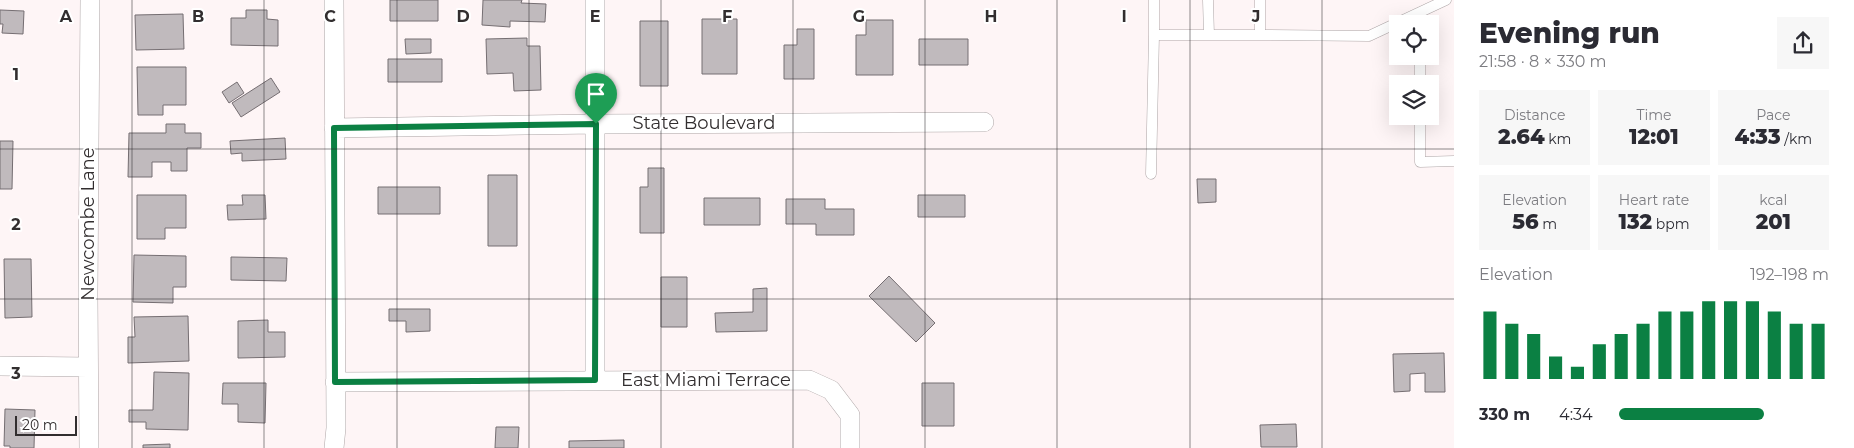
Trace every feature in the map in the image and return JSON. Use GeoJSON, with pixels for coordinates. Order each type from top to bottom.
{"type":"FeatureCollection","features":[{"type":"Feature","properties":{"kind":"street","name":"Newcombe Lane"},"geometry":{"type":"LineString","coordinates":[[89,448],[90,0]]}},
{"type":"Feature","properties":{"kind":"street"},"geometry":{"type":"LineString","coordinates":[[334,0],[336,428],[334,448]]}},
{"type":"Feature","properties":{"kind":"street"},"geometry":{"type":"LineString","coordinates":[[595,0],[595,380]]}},
{"type":"Feature","properties":{"kind":"street","name":"State Boulevard"},"geometry":{"type":"LineString","coordinates":[[334,128],[596,124],[984,122]]}},
{"type":"Feature","properties":{"kind":"street"},"geometry":{"type":"LineString","coordinates":[[0,366],[88,367]]}},
{"type":"Feature","properties":{"kind":"street","name":"East Miami Terrace"},"geometry":{"type":"LineString","coordinates":[[335,382],[810,380],[831,390],[850,415],[850,448]]}},
{"type":"Feature","properties":{"kind":"lane"},"geometry":{"type":"LineString","coordinates":[[1151,174],[1154,0]]}},
{"type":"Feature","properties":{"kind":"lane"},"geometry":{"type":"LineString","coordinates":[[1208,0],[1209,35]]}},
{"type":"Feature","properties":{"kind":"lane"},"geometry":{"type":"LineString","coordinates":[[1260,0],[1260,35]]}},
{"type":"Feature","properties":{"kind":"lane"},"geometry":{"type":"LineString","coordinates":[[1154,35],[1368,36],[1446,0]]}},
{"type":"Feature","properties":{"kind":"lane"},"geometry":{"type":"LineString","coordinates":[[1420,125],[1420,162],[1454,161]]}},
{"type":"Feature","properties":{"kind":"building"},"geometry":{"type":"Polygon","coordinates":[[[390,0],[438,0],[438,21],[390,21],[390,0]]]}},
{"type":"Feature","properties":{"kind":"building"},"geometry":{"type":"Polygon","coordinates":[[[483,0],[522,0],[521,3],[546,4],[545,22],[510,21],[510,27],[482,25],[483,0]]]}},
{"type":"Feature","properties":{"kind":"building"},"geometry":{"type":"Polygon","coordinates":[[[0,10],[24,11],[23,34],[2,33],[3,24],[0,24],[0,10]]]}},
{"type":"Feature","properties":{"kind":"building"},"geometry":{"type":"Polygon","coordinates":[[[246,10],[267,10],[267,19],[278,20],[278,46],[231,45],[231,18],[246,18],[246,10]]]}},
{"type":"Feature","properties":{"kind":"building"},"geometry":{"type":"Polygon","coordinates":[[[183,14],[184,49],[136,50],[135,15],[183,14]]]}},
{"type":"Feature","properties":{"kind":"building"},"geometry":{"type":"Polygon","coordinates":[[[702,19],[737,19],[737,74],[702,74],[702,19]]]}},
{"type":"Feature","properties":{"kind":"building"},"geometry":{"type":"Polygon","coordinates":[[[866,20],[893,20],[893,75],[856,75],[856,35],[866,35],[866,20]]]}},
{"type":"Feature","properties":{"kind":"building"},"geometry":{"type":"Polygon","coordinates":[[[640,21],[668,21],[668,86],[640,86],[640,21]]]}},
{"type":"Feature","properties":{"kind":"building"},"geometry":{"type":"Polygon","coordinates":[[[797,29],[814,29],[814,79],[784,79],[784,45],[797,45],[797,29]]]}},
{"type":"Feature","properties":{"kind":"building"},"geometry":{"type":"Polygon","coordinates":[[[527,38],[527,46],[540,46],[541,90],[514,91],[513,73],[487,74],[486,39],[527,38]]]}},
{"type":"Feature","properties":{"kind":"building"},"geometry":{"type":"Polygon","coordinates":[[[405,39],[431,39],[431,53],[406,54],[405,39]]]}},
{"type":"Feature","properties":{"kind":"building"},"geometry":{"type":"Polygon","coordinates":[[[919,39],[968,39],[968,65],[919,65],[919,39]]]}},
{"type":"Feature","properties":{"kind":"building"},"geometry":{"type":"Polygon","coordinates":[[[388,59],[442,59],[442,82],[388,82],[388,59]]]}},
{"type":"Feature","properties":{"kind":"building"},"geometry":{"type":"Polygon","coordinates":[[[137,67],[186,67],[186,105],[163,105],[163,115],[138,115],[137,67]]]}},
{"type":"Feature","properties":{"kind":"building"},"geometry":{"type":"Polygon","coordinates":[[[271,78],[280,92],[241,117],[232,103],[271,78]]]}},
{"type":"Feature","properties":{"kind":"building"},"geometry":{"type":"Polygon","coordinates":[[[237,82],[244,93],[229,103],[222,92],[237,82]]]}},
{"type":"Feature","properties":{"kind":"building"},"geometry":{"type":"Polygon","coordinates":[[[166,124],[185,124],[185,133],[201,133],[201,148],[187,148],[187,171],[171,171],[171,162],[152,162],[152,177],[128,177],[129,133],[166,133],[166,124]]]}},
{"type":"Feature","properties":{"kind":"building"},"geometry":{"type":"Polygon","coordinates":[[[285,138],[286,159],[242,161],[242,153],[231,154],[230,141],[285,138]]]}},
{"type":"Feature","properties":{"kind":"building"},"geometry":{"type":"Polygon","coordinates":[[[0,141],[13,141],[12,189],[0,189],[0,141]]]}},
{"type":"Feature","properties":{"kind":"building"},"geometry":{"type":"Polygon","coordinates":[[[648,168],[664,168],[664,233],[640,233],[640,187],[648,187],[648,168]]]}},
{"type":"Feature","properties":{"kind":"building"},"geometry":{"type":"Polygon","coordinates":[[[488,175],[517,175],[517,246],[488,246],[488,175]]]}},
{"type":"Feature","properties":{"kind":"building"},"geometry":{"type":"Polygon","coordinates":[[[1197,179],[1216,179],[1216,202],[1198,203],[1197,179]]]}},
{"type":"Feature","properties":{"kind":"building"},"geometry":{"type":"Polygon","coordinates":[[[378,187],[440,187],[440,214],[378,214],[378,187]]]}},
{"type":"Feature","properties":{"kind":"building"},"geometry":{"type":"Polygon","coordinates":[[[137,195],[186,195],[186,228],[165,228],[165,239],[137,239],[137,195]]]}},
{"type":"Feature","properties":{"kind":"building"},"geometry":{"type":"Polygon","coordinates":[[[242,195],[265,195],[266,219],[228,220],[227,205],[243,205],[242,195]]]}},
{"type":"Feature","properties":{"kind":"building"},"geometry":{"type":"Polygon","coordinates":[[[918,195],[965,195],[965,217],[918,217],[918,195]]]}},
{"type":"Feature","properties":{"kind":"building"},"geometry":{"type":"Polygon","coordinates":[[[704,198],[760,198],[760,225],[704,225],[704,198]]]}},
{"type":"Feature","properties":{"kind":"building"},"geometry":{"type":"Polygon","coordinates":[[[786,199],[825,199],[825,209],[854,209],[854,235],[816,235],[816,224],[786,224],[786,199]]]}},
{"type":"Feature","properties":{"kind":"building"},"geometry":{"type":"Polygon","coordinates":[[[134,255],[186,256],[186,287],[173,287],[173,303],[133,302],[134,255]]]}},
{"type":"Feature","properties":{"kind":"building"},"geometry":{"type":"Polygon","coordinates":[[[231,257],[287,258],[286,281],[231,280],[231,257]]]}},
{"type":"Feature","properties":{"kind":"building"},"geometry":{"type":"Polygon","coordinates":[[[4,259],[31,259],[32,317],[5,318],[4,259]]]}},
{"type":"Feature","properties":{"kind":"building"},"geometry":{"type":"Polygon","coordinates":[[[889,276],[935,323],[916,342],[869,296],[889,276]]]}},
{"type":"Feature","properties":{"kind":"building"},"geometry":{"type":"Polygon","coordinates":[[[661,277],[687,277],[687,327],[661,327],[661,277]]]}},
{"type":"Feature","properties":{"kind":"building"},"geometry":{"type":"Polygon","coordinates":[[[767,288],[767,331],[716,332],[715,313],[753,312],[753,289],[767,288]]]}},
{"type":"Feature","properties":{"kind":"building"},"geometry":{"type":"Polygon","coordinates":[[[389,309],[430,309],[430,331],[406,332],[406,321],[389,321],[389,309]]]}},
{"type":"Feature","properties":{"kind":"building"},"geometry":{"type":"Polygon","coordinates":[[[188,316],[189,361],[128,363],[128,337],[135,337],[134,317],[188,316]]]}},
{"type":"Feature","properties":{"kind":"building"},"geometry":{"type":"Polygon","coordinates":[[[268,320],[268,332],[285,332],[285,357],[238,358],[238,321],[268,320]]]}},
{"type":"Feature","properties":{"kind":"building"},"geometry":{"type":"Polygon","coordinates":[[[1444,353],[1445,392],[1425,392],[1425,373],[1410,374],[1410,391],[1394,392],[1393,354],[1444,353]]]}},
{"type":"Feature","properties":{"kind":"building"},"geometry":{"type":"Polygon","coordinates":[[[154,372],[189,373],[188,430],[146,429],[146,422],[129,422],[129,410],[153,410],[154,372]]]}},
{"type":"Feature","properties":{"kind":"building"},"geometry":{"type":"Polygon","coordinates":[[[223,383],[266,383],[265,423],[238,422],[238,404],[222,404],[223,383]]]}},
{"type":"Feature","properties":{"kind":"building"},"geometry":{"type":"Polygon","coordinates":[[[922,383],[954,383],[954,426],[922,426],[922,383]]]}},
{"type":"Feature","properties":{"kind":"building"},"geometry":{"type":"Polygon","coordinates":[[[5,409],[35,410],[34,448],[10,448],[10,446],[4,446],[5,409]]]}},
{"type":"Feature","properties":{"kind":"building"},"geometry":{"type":"Polygon","coordinates":[[[1296,424],[1297,447],[1261,447],[1260,425],[1296,424]]]}},
{"type":"Feature","properties":{"kind":"building"},"geometry":{"type":"Polygon","coordinates":[[[496,427],[519,427],[518,448],[495,448],[496,427]]]}},
{"type":"Feature","properties":{"kind":"building"},"geometry":{"type":"Polygon","coordinates":[[[624,440],[624,448],[569,448],[569,441],[624,440]]]}},
{"type":"Feature","properties":{"kind":"building"},"geometry":{"type":"Polygon","coordinates":[[[170,444],[170,448],[143,448],[143,445],[170,444]]]}},
{"type":"Feature","properties":{"kind":"route"},"geometry":{"type":"LineString","coordinates":[[596,124],[595,380],[335,382],[334,128],[596,124]]}}]}
